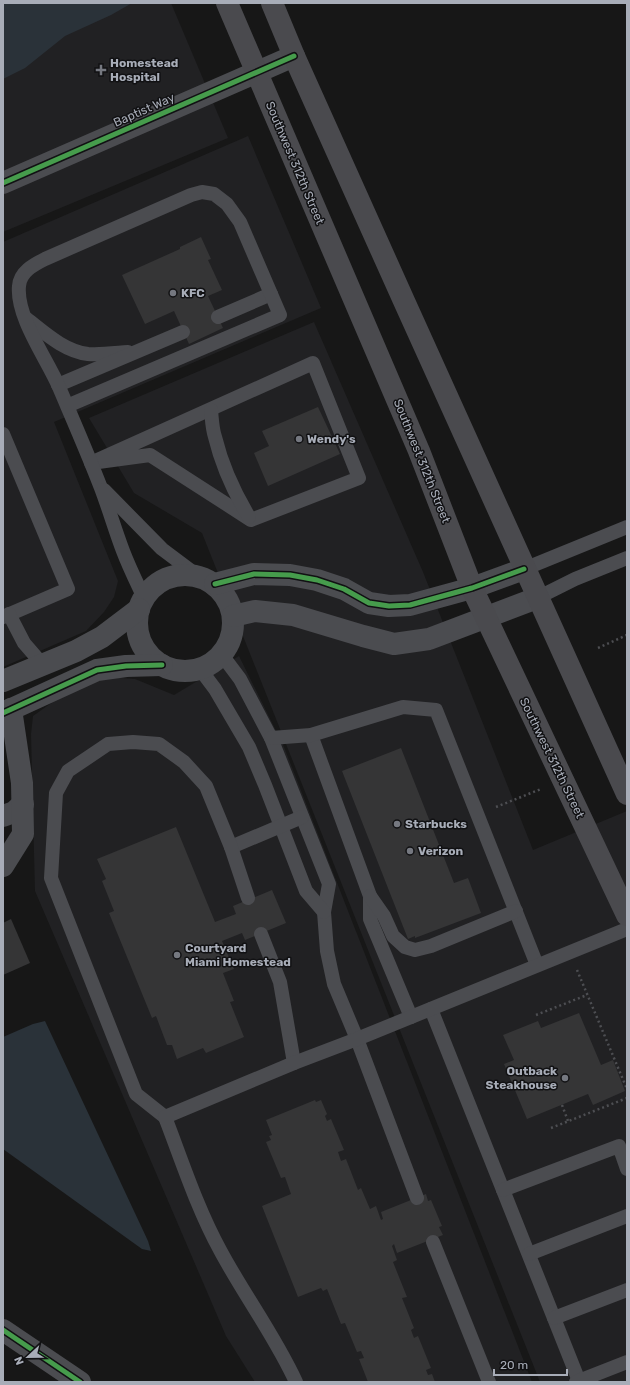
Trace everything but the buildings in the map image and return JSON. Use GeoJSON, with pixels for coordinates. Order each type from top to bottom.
{"type":"FeatureCollection","features":[{"type":"Feature","properties":{"kind":"main road","name":"Southwest 312th Street"},"geometry":{"type":"LineString","coordinates":[[226,3],[419,451],[485,618],[627,915]]}},
{"type":"Feature","properties":{"kind":"main road"},"geometry":{"type":"LineString","coordinates":[[272,3],[294,56],[537,598],[627,794]]}},
{"type":"Feature","properties":{"kind":"street","name":"Baptist Way"},"geometry":{"type":"LineString","coordinates":[[3,183],[256,71],[294,56]]}},
{"type":"Feature","properties":{"kind":"street"},"geometry":{"type":"LineString","coordinates":[[206,580],[254,574],[290,575],[317,580],[344,589],[369,603],[388,606],[410,605],[472,588],[524,569]]}},
{"type":"Feature","properties":{"kind":"street"},"geometry":{"type":"LineString","coordinates":[[3,681],[76,652],[102,637],[142,604],[152,588],[173,576],[185,574],[206,580],[224,593],[230,604],[233,616],[233,630],[229,644],[222,655],[212,663],[200,669],[188,671],[175,670],[162,665],[154,660],[143,645],[138,628],[142,604]]}},
{"type":"Feature","properties":{"kind":"street"},"geometry":{"type":"LineString","coordinates":[[233,616],[255,611],[293,615],[394,644],[429,639],[537,598]]}},
{"type":"Feature","properties":{"kind":"street"},"geometry":{"type":"LineString","coordinates":[[3,866],[23,834],[22,783],[7,711],[97,670],[126,666],[162,665]]}},
{"type":"Feature","properties":{"kind":"street"},"geometry":{"type":"LineString","coordinates":[[3,816],[14,812],[23,804]]}},
{"type":"Feature","properties":{"kind":"street"},"geometry":{"type":"LineString","coordinates":[[3,1330],[80,1382]]}},
{"type":"Feature","properties":{"kind":"lane"},"geometry":{"type":"LineString","coordinates":[[67,406],[280,315],[240,222],[227,204],[214,194],[202,192],[191,195],[45,259],[31,267],[20,279],[18,287],[24,316],[58,385],[101,487],[142,604]]}},
{"type":"Feature","properties":{"kind":"lane"},"geometry":{"type":"LineString","coordinates":[[218,317],[271,294]]}},
{"type":"Feature","properties":{"kind":"lane"},"geometry":{"type":"LineString","coordinates":[[24,316],[54,340],[72,351],[88,354],[138,351]]}},
{"type":"Feature","properties":{"kind":"lane"},"geometry":{"type":"LineString","coordinates":[[58,385],[183,332]]}},
{"type":"Feature","properties":{"kind":"lane"},"geometry":{"type":"LineString","coordinates":[[91,463],[313,363],[359,478],[251,520]]}},
{"type":"Feature","properties":{"kind":"lane"},"geometry":{"type":"LineString","coordinates":[[211,410],[214,436],[224,467],[241,504],[251,520]]}},
{"type":"Feature","properties":{"kind":"lane"},"geometry":{"type":"LineString","coordinates":[[3,434],[68,589],[6,615],[24,643],[43,665]]}},
{"type":"Feature","properties":{"kind":"lane"},"geometry":{"type":"LineString","coordinates":[[91,463],[150,455],[251,520]]}},
{"type":"Feature","properties":{"kind":"lane"},"geometry":{"type":"LineString","coordinates":[[101,487],[162,548],[206,580]]}},
{"type":"Feature","properties":{"kind":"lane"},"geometry":{"type":"LineString","coordinates":[[524,569],[627,527]]}},
{"type":"Feature","properties":{"kind":"lane"},"geometry":{"type":"LineString","coordinates":[[537,598],[575,579],[627,558]]}},
{"type":"Feature","properties":{"kind":"lane"},"geometry":{"type":"LineString","coordinates":[[222,655],[240,679],[271,738],[329,884],[324,912],[327,951],[334,984],[357,1039],[417,1198]]}},
{"type":"Feature","properties":{"kind":"lane"},"geometry":{"type":"LineString","coordinates":[[200,669],[215,690],[249,747],[266,786],[306,891],[324,912]]}},
{"type":"Feature","properties":{"kind":"lane"},"geometry":{"type":"LineString","coordinates":[[271,738],[311,735],[403,707],[436,710],[537,965]]}},
{"type":"Feature","properties":{"kind":"lane"},"geometry":{"type":"LineString","coordinates":[[311,735],[370,896],[384,916],[394,936],[405,947],[415,950],[431,946],[516,911]]}},
{"type":"Feature","properties":{"kind":"lane"},"geometry":{"type":"LineString","coordinates":[[248,898],[231,847],[206,786],[184,762],[159,744],[133,742],[108,744],[68,771],[56,793],[51,878],[136,1094],[165,1117],[206,1223],[223,1256],[279,1349],[296,1382]]}},
{"type":"Feature","properties":{"kind":"lane"},"geometry":{"type":"LineString","coordinates":[[231,847],[302,817]]}},
{"type":"Feature","properties":{"kind":"lane"},"geometry":{"type":"LineString","coordinates":[[370,896],[370,919],[411,1017]]}},
{"type":"Feature","properties":{"kind":"lane"},"geometry":{"type":"LineString","coordinates":[[165,1117],[294,1063],[357,1039],[627,929]]}},
{"type":"Feature","properties":{"kind":"lane"},"geometry":{"type":"LineString","coordinates":[[261,934],[280,982],[294,1063]]}},
{"type":"Feature","properties":{"kind":"lane"},"geometry":{"type":"LineString","coordinates":[[431,1009],[529,1254],[577,1381],[627,1362]]}},
{"type":"Feature","properties":{"kind":"lane"},"geometry":{"type":"LineString","coordinates":[[503,1190],[619,1146],[627,1169]]}},
{"type":"Feature","properties":{"kind":"lane"},"geometry":{"type":"LineString","coordinates":[[529,1254],[627,1216]]}},
{"type":"Feature","properties":{"kind":"lane"},"geometry":{"type":"LineString","coordinates":[[433,1242],[489,1382]]}},
{"type":"Feature","properties":{"kind":"lane"},"geometry":{"type":"LineString","coordinates":[[554,1318],[627,1290]]}},
{"type":"Feature","properties":{"kind":"path"},"geometry":{"type":"LineString","coordinates":[[598,648],[627,635]]}},
{"type":"Feature","properties":{"kind":"path"},"geometry":{"type":"LineString","coordinates":[[490,810],[543,788]]}},
{"type":"Feature","properties":{"kind":"path"},"geometry":{"type":"LineString","coordinates":[[445,828],[464,820]]}},
{"type":"Feature","properties":{"kind":"path"},"geometry":{"type":"LineString","coordinates":[[576,967],[627,1089]]}},
{"type":"Feature","properties":{"kind":"path"},"geometry":{"type":"LineString","coordinates":[[536,1015],[587,995]]}},
{"type":"Feature","properties":{"kind":"path"},"geometry":{"type":"LineString","coordinates":[[551,1128],[627,1098]]}},
{"type":"Feature","properties":{"kind":"path"},"geometry":{"type":"LineString","coordinates":[[562,1105],[568,1121]]}},
{"type":"Feature","properties":{"kind":"shaded area","name":"Homestead Hospital"},"geometry":{"type":"Polygon","coordinates":[[[3,3],[171,3],[228,138],[3,232],[3,3]]]}},
{"type":"Feature","properties":{"kind":"shaded area"},"geometry":{"type":"Polygon","coordinates":[[[3,3],[132,3],[111,15],[65,36],[25,68],[3,79],[3,3]]]}},
{"type":"Feature","properties":{"kind":"shaded area"},"geometry":{"type":"Polygon","coordinates":[[[248,136],[321,308],[54,422],[118,581],[114,597],[104,612],[86,631],[3,667],[3,242],[248,136]]]}},
{"type":"Feature","properties":{"kind":"shaded area"},"geometry":{"type":"Polygon","coordinates":[[[314,322],[423,572],[533,850],[627,811],[627,1382],[540,1382],[202,533],[134,493],[89,418],[314,322]]]}},
{"type":"Feature","properties":{"kind":"shaded area"},"geometry":{"type":"Polygon","coordinates":[[[239,656],[284,747],[532,1382],[255,1382],[226,1336],[35,891],[31,734],[33,716],[64,694],[107,677],[135,679],[174,695],[239,656]]]}},
{"type":"Feature","properties":{"kind":"shaded area"},"geometry":{"type":"Polygon","coordinates":[[[45,1021],[148,1241],[151,1251],[142,1249],[3,1149],[3,1037],[33,1024],[45,1021]]]}},
{"type":"Feature","properties":{"kind":"cycle path"},"geometry":{"type":"LineString","coordinates":[[3,183],[294,56]]}},
{"type":"Feature","properties":{"kind":"cycle path"},"geometry":{"type":"LineString","coordinates":[[215,584],[254,574],[290,575],[317,580],[344,589],[369,603],[389,606],[410,605],[472,588],[524,569]]}},
{"type":"Feature","properties":{"kind":"cycle path"},"geometry":{"type":"LineString","coordinates":[[3,713],[97,670],[126,666],[162,665]]}},
{"type":"Feature","properties":{"kind":"cycle path"},"geometry":{"type":"LineString","coordinates":[[3,1330],[80,1382]]}},
{"type":"Feature","properties":{"kind":"place","name":"Homestead Hospital"},"geometry":{"type":"Point","coordinates":[101,70]}},
{"type":"Feature","properties":{"kind":"place","name":"KFC"},"geometry":{"type":"Point","coordinates":[173,293]}},
{"type":"Feature","properties":{"kind":"place","name":"Wendy's"},"geometry":{"type":"Point","coordinates":[299,439]}},
{"type":"Feature","properties":{"kind":"place","name":"Starbucks"},"geometry":{"type":"Point","coordinates":[397,824]}},
{"type":"Feature","properties":{"kind":"place","name":"Verizon"},"geometry":{"type":"Point","coordinates":[410,851]}},
{"type":"Feature","properties":{"kind":"place","name":"Courtyard Miami Homestead"},"geometry":{"type":"Point","coordinates":[177,955]}},
{"type":"Feature","properties":{"kind":"place","name":"Outback Steakhouse"},"geometry":{"type":"Point","coordinates":[565,1078]}}]}
